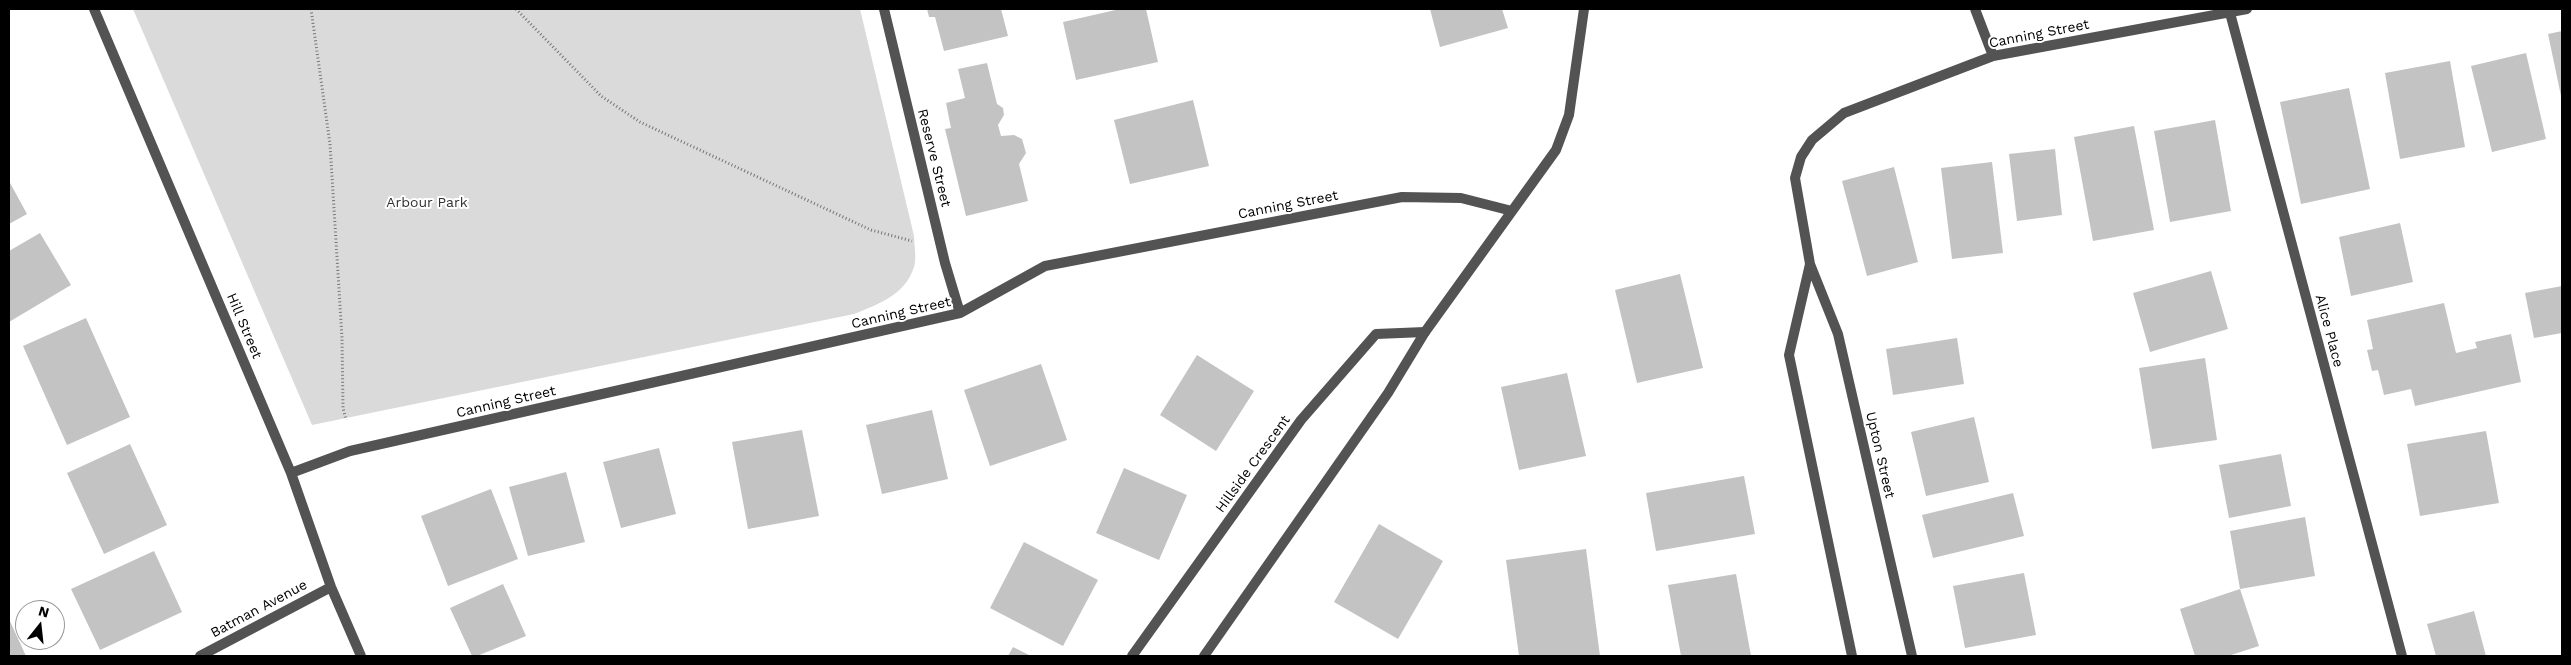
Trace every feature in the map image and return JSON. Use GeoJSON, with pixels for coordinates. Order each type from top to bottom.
{"type":"FeatureCollection","features":[{"type":"Feature","properties":{"kind":"street","name":"Hill Street"},"geometry":{"type":"LineString","coordinates":[[94,9],[291,472],[331,587],[361,656]]}},
{"type":"Feature","properties":{"kind":"street","name":"Reserve Street"},"geometry":{"type":"LineString","coordinates":[[884,9],[944,263],[960,313]]}},
{"type":"Feature","properties":{"kind":"street"},"geometry":{"type":"LineString","coordinates":[[1204,656],[1388,393],[1426,332],[1556,150],[1569,115],[1584,9]]}},
{"type":"Feature","properties":{"kind":"street"},"geometry":{"type":"LineString","coordinates":[[1976,9],[1993,56]]}},
{"type":"Feature","properties":{"kind":"street","name":"Canning Street"},"geometry":{"type":"LineString","coordinates":[[1844,113],[1993,56],[2247,9]]}},
{"type":"Feature","properties":{"kind":"street","name":"Alice Place"},"geometry":{"type":"LineString","coordinates":[[2230,13],[2402,656]]}},
{"type":"Feature","properties":{"kind":"street","name":"Upton Street"},"geometry":{"type":"LineString","coordinates":[[1844,113],[1812,140],[1801,157],[1795,178],[1810,264],[1838,334],[1912,656]]}},
{"type":"Feature","properties":{"kind":"street","name":"Canning Street"},"geometry":{"type":"LineString","coordinates":[[291,472],[350,452],[960,313],[1046,266],[1402,197],[1461,198],[1512,212]]}},
{"type":"Feature","properties":{"kind":"street","name":"Upton Street"},"geometry":{"type":"LineString","coordinates":[[1810,264],[1789,355],[1852,656]]}},
{"type":"Feature","properties":{"kind":"street","name":"Hillside Crescent"},"geometry":{"type":"LineString","coordinates":[[1132,656],[1301,420],[1376,334],[1426,332]]}},
{"type":"Feature","properties":{"kind":"street","name":"Batman Avenue"},"geometry":{"type":"LineString","coordinates":[[200,656],[331,587]]}},
{"type":"Feature","properties":{"kind":"path"},"geometry":{"type":"LineString","coordinates":[[311,9],[330,144],[342,338],[343,408],[346,420]]}},
{"type":"Feature","properties":{"kind":"path"},"geometry":{"type":"LineString","coordinates":[[516,9],[601,96],[640,122],[871,230],[921,243]]}},
{"type":"Feature","properties":{"kind":"green space","name":"Arbour Park"},"geometry":{"type":"Polygon","coordinates":[[[133,9],[860,9],[914,236],[914,267],[910,277],[898,292],[882,302],[854,314],[312,425],[133,9]]]}},
{"type":"Feature","properties":{"kind":"building"},"geometry":{"type":"Polygon","coordinates":[[[927,9],[1001,9],[1008,36],[944,51],[935,17],[929,17],[927,9]]]}},
{"type":"Feature","properties":{"kind":"building"},"geometry":{"type":"Polygon","coordinates":[[[1120,9],[1146,9],[1158,62],[1076,80],[1063,22],[1120,9]]]}},
{"type":"Feature","properties":{"kind":"building"},"geometry":{"type":"Polygon","coordinates":[[[1430,9],[1502,9],[1508,28],[1440,47],[1430,9]]]}},
{"type":"Feature","properties":{"kind":"building"},"geometry":{"type":"Polygon","coordinates":[[[2562,31],[2562,96],[2561,96],[2548,34],[2562,31]]]}},
{"type":"Feature","properties":{"kind":"building"},"geometry":{"type":"Polygon","coordinates":[[[2526,53],[2546,139],[2492,152],[2471,66],[2526,53]]]}},
{"type":"Feature","properties":{"kind":"building"},"geometry":{"type":"Polygon","coordinates":[[[2450,61],[2465,147],[2400,159],[2385,73],[2450,61]]]}},
{"type":"Feature","properties":{"kind":"building"},"geometry":{"type":"Polygon","coordinates":[[[987,63],[997,104],[1003,108],[1004,115],[998,125],[1001,136],[1014,135],[1022,139],[1026,153],[1019,164],[1028,201],[966,216],[945,129],[951,128],[946,103],[965,98],[958,69],[987,63]]]}},
{"type":"Feature","properties":{"kind":"building"},"geometry":{"type":"Polygon","coordinates":[[[2349,88],[2370,189],[2301,204],[2280,102],[2349,88]]]}},
{"type":"Feature","properties":{"kind":"building"},"geometry":{"type":"Polygon","coordinates":[[[1193,100],[1209,166],[1130,184],[1114,120],[1193,100]]]}},
{"type":"Feature","properties":{"kind":"building"},"geometry":{"type":"Polygon","coordinates":[[[2215,120],[2231,211],[2170,222],[2154,131],[2215,120]]]}},
{"type":"Feature","properties":{"kind":"building"},"geometry":{"type":"Polygon","coordinates":[[[2134,126],[2154,230],[2093,241],[2074,137],[2134,126]]]}},
{"type":"Feature","properties":{"kind":"building"},"geometry":{"type":"Polygon","coordinates":[[[2055,149],[2062,215],[2017,221],[2009,154],[2055,149]]]}},
{"type":"Feature","properties":{"kind":"building"},"geometry":{"type":"Polygon","coordinates":[[[1992,162],[2003,253],[1952,259],[1941,168],[1992,162]]]}},
{"type":"Feature","properties":{"kind":"building"},"geometry":{"type":"Polygon","coordinates":[[[1894,167],[1918,262],[1867,276],[1842,181],[1894,167]]]}},
{"type":"Feature","properties":{"kind":"building"},"geometry":{"type":"Polygon","coordinates":[[[9,181],[27,214],[9,224],[9,181]]]}},
{"type":"Feature","properties":{"kind":"building"},"geometry":{"type":"Polygon","coordinates":[[[2400,223],[2413,282],[2351,296],[2339,237],[2400,223]]]}},
{"type":"Feature","properties":{"kind":"building"},"geometry":{"type":"Polygon","coordinates":[[[40,233],[71,285],[9,322],[9,251],[40,233]]]}},
{"type":"Feature","properties":{"kind":"building"},"geometry":{"type":"Polygon","coordinates":[[[2211,271],[2228,329],[2150,352],[2133,293],[2211,271]]]}},
{"type":"Feature","properties":{"kind":"building"},"geometry":{"type":"Polygon","coordinates":[[[1680,274],[1703,368],[1637,383],[1615,290],[1680,274]]]}},
{"type":"Feature","properties":{"kind":"building"},"geometry":{"type":"Polygon","coordinates":[[[2562,286],[2562,333],[2534,338],[2525,293],[2562,286]]]}},
{"type":"Feature","properties":{"kind":"building"},"geometry":{"type":"Polygon","coordinates":[[[2444,303],[2456,353],[2477,348],[2475,342],[2511,334],[2521,382],[2415,406],[2411,389],[2384,395],[2378,370],[2372,371],[2367,350],[2373,349],[2367,320],[2444,303]]]}},
{"type":"Feature","properties":{"kind":"building"},"geometry":{"type":"Polygon","coordinates":[[[86,318],[130,417],[67,445],[23,346],[86,318]]]}},
{"type":"Feature","properties":{"kind":"building"},"geometry":{"type":"Polygon","coordinates":[[[1957,338],[1964,384],[1893,395],[1886,349],[1957,338]]]}},
{"type":"Feature","properties":{"kind":"building"},"geometry":{"type":"Polygon","coordinates":[[[1197,355],[1254,391],[1216,451],[1160,415],[1197,355]]]}},
{"type":"Feature","properties":{"kind":"building"},"geometry":{"type":"Polygon","coordinates":[[[2205,358],[2217,440],[2152,449],[2139,368],[2205,358]]]}},
{"type":"Feature","properties":{"kind":"building"},"geometry":{"type":"Polygon","coordinates":[[[1041,364],[1067,440],[990,466],[964,390],[1041,364]]]}},
{"type":"Feature","properties":{"kind":"building"},"geometry":{"type":"Polygon","coordinates":[[[1567,373],[1586,456],[1519,470],[1501,387],[1567,373]]]}},
{"type":"Feature","properties":{"kind":"building"},"geometry":{"type":"Polygon","coordinates":[[[932,410],[948,479],[882,494],[866,425],[932,410]]]}},
{"type":"Feature","properties":{"kind":"building"},"geometry":{"type":"Polygon","coordinates":[[[1974,417],[1989,482],[1926,496],[1911,432],[1974,417]]]}},
{"type":"Feature","properties":{"kind":"building"},"geometry":{"type":"Polygon","coordinates":[[[802,430],[819,516],[748,529],[732,442],[802,430]]]}},
{"type":"Feature","properties":{"kind":"building"},"geometry":{"type":"Polygon","coordinates":[[[2486,431],[2499,503],[2420,516],[2407,444],[2486,431]]]}},
{"type":"Feature","properties":{"kind":"building"},"geometry":{"type":"Polygon","coordinates":[[[130,444],[167,525],[104,554],[67,473],[130,444]]]}},
{"type":"Feature","properties":{"kind":"building"},"geometry":{"type":"Polygon","coordinates":[[[659,448],[676,514],[621,528],[603,462],[659,448]]]}},
{"type":"Feature","properties":{"kind":"building"},"geometry":{"type":"Polygon","coordinates":[[[2281,454],[2291,506],[2229,518],[2219,465],[2281,454]]]}},
{"type":"Feature","properties":{"kind":"building"},"geometry":{"type":"Polygon","coordinates":[[[1124,468],[1187,495],[1159,560],[1096,533],[1124,468]]]}},
{"type":"Feature","properties":{"kind":"building"},"geometry":{"type":"Polygon","coordinates":[[[566,472],[585,542],[528,556],[509,487],[566,472]]]}},
{"type":"Feature","properties":{"kind":"building"},"geometry":{"type":"Polygon","coordinates":[[[1744,476],[1755,534],[1656,551],[1646,493],[1744,476]]]}},
{"type":"Feature","properties":{"kind":"building"},"geometry":{"type":"Polygon","coordinates":[[[491,489],[518,559],[448,586],[421,516],[491,489]]]}},
{"type":"Feature","properties":{"kind":"building"},"geometry":{"type":"Polygon","coordinates":[[[2013,493],[2024,536],[1933,558],[1922,515],[2013,493]]]}},
{"type":"Feature","properties":{"kind":"building"},"geometry":{"type":"Polygon","coordinates":[[[2305,517],[2315,576],[2240,589],[2230,531],[2305,517]]]}},
{"type":"Feature","properties":{"kind":"building"},"geometry":{"type":"Polygon","coordinates":[[[1379,524],[1443,561],[1398,639],[1334,602],[1379,524]]]}},
{"type":"Feature","properties":{"kind":"building"},"geometry":{"type":"Polygon","coordinates":[[[1024,542],[1098,580],[1063,646],[990,608],[1024,542]]]}},
{"type":"Feature","properties":{"kind":"building"},"geometry":{"type":"Polygon","coordinates":[[[1586,549],[1600,656],[1519,656],[1506,560],[1586,549]]]}},
{"type":"Feature","properties":{"kind":"building"},"geometry":{"type":"Polygon","coordinates":[[[154,551],[182,612],[100,650],[71,589],[154,551]]]}},
{"type":"Feature","properties":{"kind":"building"},"geometry":{"type":"Polygon","coordinates":[[[2024,573],[2036,635],[1965,648],[1953,586],[2024,573]]]}},
{"type":"Feature","properties":{"kind":"building"},"geometry":{"type":"Polygon","coordinates":[[[1736,574],[1751,656],[1681,656],[1668,585],[1736,574]]]}},
{"type":"Feature","properties":{"kind":"building"},"geometry":{"type":"Polygon","coordinates":[[[503,584],[526,636],[477,656],[472,656],[450,608],[503,584]]]}},
{"type":"Feature","properties":{"kind":"building"},"geometry":{"type":"Polygon","coordinates":[[[2240,589],[2259,646],[2228,656],[2195,656],[2180,609],[2240,589]]]}},
{"type":"Feature","properties":{"kind":"building"},"geometry":{"type":"Polygon","coordinates":[[[2474,611],[2486,656],[2436,656],[2427,624],[2474,611]]]}},
{"type":"Feature","properties":{"kind":"building"},"geometry":{"type":"Polygon","coordinates":[[[9,619],[15,632],[15,650],[23,650],[26,656],[9,656],[9,619]]]}},
{"type":"Feature","properties":{"kind":"building"},"geometry":{"type":"Polygon","coordinates":[[[1013,647],[1031,656],[1008,656],[1013,647]]]}}]}
